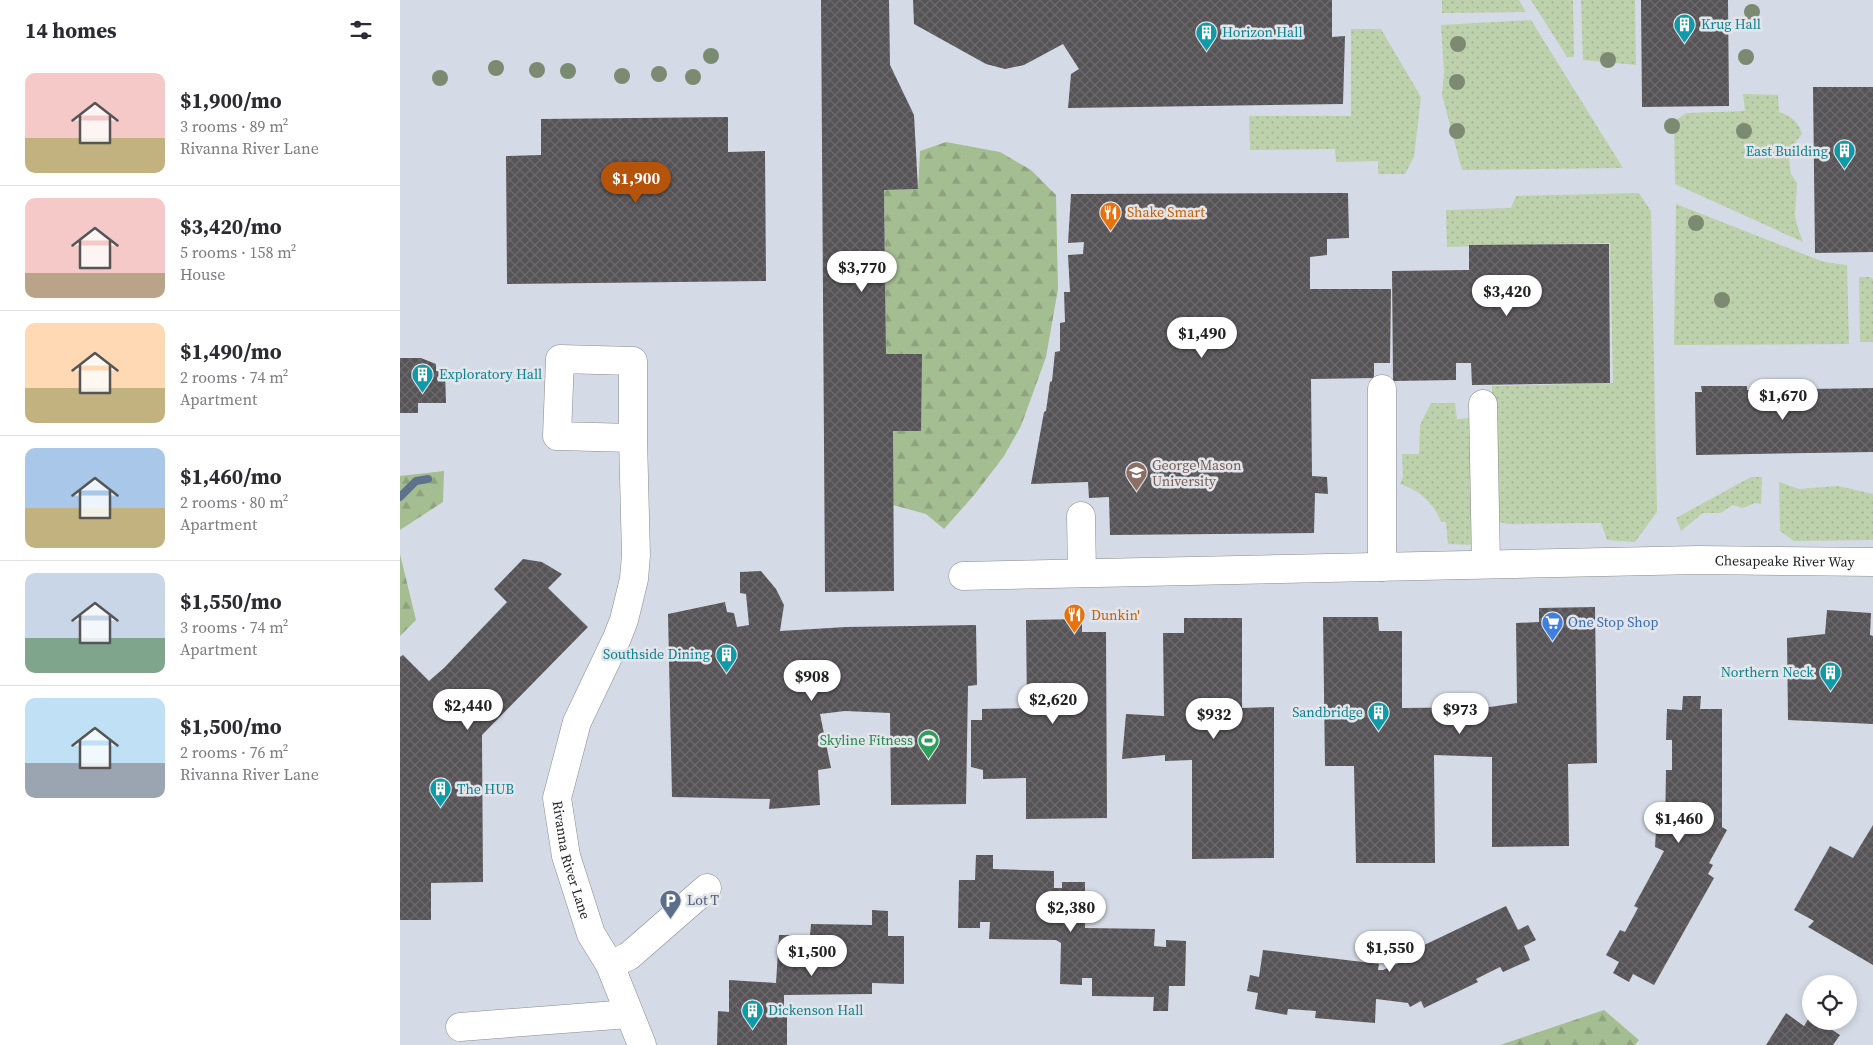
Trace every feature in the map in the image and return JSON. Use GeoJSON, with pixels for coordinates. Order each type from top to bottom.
{"type":"FeatureCollection","features":[{"type":"Feature","properties":{"kind":"street"},"geometry":{"type":"LineString","coordinates":[[1382,389],[1382,566]]}},
{"type":"Feature","properties":{"kind":"street"},"geometry":{"type":"LineString","coordinates":[[1484,404],[1486,564]]}},
{"type":"Feature","properties":{"kind":"street","name":"Rivanna River Lane"},"geometry":{"type":"LineString","coordinates":[[633,438],[636,555],[634,579],[624,620],[617,638],[577,722],[557,798],[566,856],[591,934],[610,965],[642,1045]]}},
{"type":"Feature","properties":{"kind":"street"},"geometry":{"type":"LineString","coordinates":[[1081,516],[1082,573]]}},
{"type":"Feature","properties":{"kind":"street","name":"Chesapeake River Way"},"geometry":{"type":"LineString","coordinates":[[963,576],[1698,560],[1873,562]]}},
{"type":"Feature","properties":{"kind":"street"},"geometry":{"type":"LineString","coordinates":[[610,965],[629,956],[708,888]]}},
{"type":"Feature","properties":{"kind":"street"},"geometry":{"type":"LineString","coordinates":[[460,1027],[630,1014]]}},
{"type":"Feature","properties":{"kind":"shaded area","name":"George Mason University"},"geometry":{"type":"Polygon","coordinates":[[[400,0],[1873,0],[1873,1045],[400,1045],[400,0]]]}},
{"type":"Feature","properties":{"kind":"green space"},"geometry":{"type":"Polygon","coordinates":[[[1442,0],[1519,0],[1526,12],[1442,13],[1442,0]]]}},
{"type":"Feature","properties":{"kind":"green space"},"geometry":{"type":"Polygon","coordinates":[[[1531,0],[1573,0],[1574,57],[1567,57],[1531,0]]]}},
{"type":"Feature","properties":{"kind":"green space"},"geometry":{"type":"Polygon","coordinates":[[[1581,0],[1635,0],[1636,65],[1583,60],[1581,0]]]}},
{"type":"Feature","properties":{"kind":"green space"},"geometry":{"type":"Polygon","coordinates":[[[1531,20],[1623,168],[1462,170],[1442,95],[1444,72],[1441,25],[1531,20]]]}},
{"type":"Feature","properties":{"kind":"green space"},"geometry":{"type":"Polygon","coordinates":[[[1351,29],[1381,29],[1421,97],[1414,157],[1405,174],[1378,174],[1378,161],[1336,162],[1335,149],[1250,150],[1249,116],[1351,116],[1351,29]]]}},
{"type":"Feature","properties":{"kind":"green space"},"geometry":{"type":"Polygon","coordinates":[[[1743,94],[1778,95],[1779,112],[1794,120],[1801,130],[1802,134],[1788,152],[1791,174],[1797,183],[1795,215],[1803,242],[1675,184],[1674,121],[1687,113],[1745,111],[1743,94]]]}},
{"type":"Feature","properties":{"kind":"green space"},"geometry":{"type":"Polygon","coordinates":[[[946,142],[1000,152],[1031,170],[1056,195],[1058,289],[1046,357],[1021,426],[1004,456],[975,494],[944,529],[926,514],[893,505],[893,431],[921,431],[886,354],[884,190],[918,189],[920,151],[946,142]]]}},
{"type":"Feature","properties":{"kind":"green space"},"geometry":{"type":"Polygon","coordinates":[[[1639,193],[1651,211],[1657,512],[1635,542],[1607,540],[1601,523],[1508,524],[1495,521],[1492,386],[1613,383],[1610,243],[1447,247],[1446,210],[1511,208],[1516,196],[1639,193]]]}},
{"type":"Feature","properties":{"kind":"green space"},"geometry":{"type":"Polygon","coordinates":[[[1676,204],[1824,262],[1847,265],[1849,344],[1674,345],[1676,204]]]}},
{"type":"Feature","properties":{"kind":"green space"},"geometry":{"type":"Polygon","coordinates":[[[1859,277],[1873,279],[1873,342],[1860,342],[1859,277]]]}},
{"type":"Feature","properties":{"kind":"green space"},"geometry":{"type":"Polygon","coordinates":[[[1431,403],[1455,403],[1457,419],[1471,418],[1474,545],[1448,544],[1446,522],[1441,522],[1425,498],[1400,484],[1403,477],[1402,454],[1419,454],[1420,425],[1431,403]]]}},
{"type":"Feature","properties":{"kind":"green space"},"geometry":{"type":"Polygon","coordinates":[[[444,471],[443,502],[400,530],[400,476],[444,471]]]}},
{"type":"Feature","properties":{"kind":"green space"},"geometry":{"type":"Polygon","coordinates":[[[1751,477],[1762,477],[1761,504],[1755,503],[1743,508],[1733,505],[1720,513],[1703,513],[1681,531],[1676,518],[1751,477]]]}},
{"type":"Feature","properties":{"kind":"green space"},"geometry":{"type":"Polygon","coordinates":[[[1779,482],[1799,489],[1838,486],[1873,494],[1873,540],[1794,541],[1780,531],[1779,482]]]}},
{"type":"Feature","properties":{"kind":"green space"},"geometry":{"type":"Polygon","coordinates":[[[400,554],[416,620],[400,636],[400,554]]]}},
{"type":"Feature","properties":{"kind":"green space"},"geometry":{"type":"Polygon","coordinates":[[[1604,1010],[1639,1040],[1635,1045],[1500,1045],[1604,1010]]]}},
{"type":"Feature","properties":{"kind":"building"},"geometry":{"type":"Polygon","coordinates":[[[821,0],[889,0],[890,65],[914,115],[918,189],[884,190],[886,354],[922,354],[921,431],[893,431],[894,591],[825,592],[821,0]]]}},
{"type":"Feature","properties":{"kind":"building","name":"Horizon Hall"},"geometry":{"type":"Polygon","coordinates":[[[913,0],[1332,0],[1332,37],[1345,36],[1343,104],[1068,108],[1071,74],[1079,69],[1063,44],[1024,65],[1005,69],[986,64],[914,24],[913,0]]]}},
{"type":"Feature","properties":{"kind":"building","name":"Krug Hall"},"geometry":{"type":"Polygon","coordinates":[[[1641,0],[1728,0],[1729,106],[1642,107],[1641,0]]]}},
{"type":"Feature","properties":{"kind":"building","name":"East Building"},"geometry":{"type":"Polygon","coordinates":[[[1813,87],[1873,87],[1873,252],[1815,253],[1813,87]]]}},
{"type":"Feature","properties":{"kind":"building"},"geometry":{"type":"Polygon","coordinates":[[[728,117],[728,152],[765,151],[766,281],[507,284],[506,156],[541,155],[541,119],[728,117]]]}},
{"type":"Feature","properties":{"kind":"building"},"geometry":{"type":"Polygon","coordinates":[[[1348,193],[1349,238],[1327,239],[1327,255],[1310,257],[1310,289],[1391,289],[1390,363],[1374,363],[1374,378],[1311,379],[1312,476],[1327,477],[1328,494],[1315,493],[1314,533],[1110,535],[1109,497],[1089,498],[1088,482],[1031,484],[1050,382],[1052,381],[1055,352],[1060,351],[1060,323],[1065,322],[1064,292],[1070,292],[1068,255],[1083,254],[1084,242],[1068,243],[1071,194],[1348,193]]]}},
{"type":"Feature","properties":{"kind":"building"},"geometry":{"type":"Polygon","coordinates":[[[1609,244],[1610,383],[1472,385],[1471,363],[1456,363],[1456,380],[1393,381],[1392,271],[1469,270],[1469,245],[1609,244]]]}},
{"type":"Feature","properties":{"kind":"building","name":"Exploratory Hall"},"geometry":{"type":"Polygon","coordinates":[[[400,358],[421,358],[436,364],[436,371],[445,371],[446,403],[418,403],[418,413],[400,413],[400,358]]]}},
{"type":"Feature","properties":{"kind":"building"},"geometry":{"type":"Polygon","coordinates":[[[1701,386],[1747,386],[1747,390],[1873,388],[1873,452],[1696,455],[1695,392],[1702,392],[1701,386]]]}},
{"type":"Feature","properties":{"kind":"building","name":"The HUB"},"geometry":{"type":"Polygon","coordinates":[[[523,559],[542,562],[562,574],[548,588],[588,627],[482,735],[483,882],[431,883],[431,920],[400,920],[400,657],[403,655],[429,681],[444,668],[507,602],[494,589],[523,559]]]}},
{"type":"Feature","properties":{"kind":"building"},"geometry":{"type":"Polygon","coordinates":[[[761,571],[776,589],[784,605],[780,631],[846,627],[976,625],[977,685],[968,686],[966,804],[891,805],[890,713],[845,711],[820,714],[831,768],[818,770],[820,805],[769,809],[770,799],[672,797],[668,614],[725,602],[727,612],[734,613],[737,627],[749,625],[746,594],[740,593],[740,572],[761,571]]]}},
{"type":"Feature","properties":{"kind":"building"},"geometry":{"type":"Polygon","coordinates":[[[1595,607],[1597,763],[1568,764],[1569,846],[1492,847],[1492,757],[1434,755],[1435,863],[1356,863],[1354,766],[1325,766],[1323,617],[1378,617],[1379,631],[1402,631],[1402,708],[1490,707],[1517,703],[1516,623],[1539,622],[1539,608],[1595,607]]]}},
{"type":"Feature","properties":{"kind":"building","name":"Northern Neck"},"geometry":{"type":"Polygon","coordinates":[[[1827,610],[1871,613],[1870,635],[1873,636],[1873,724],[1788,720],[1787,638],[1825,634],[1827,610]]]}},
{"type":"Feature","properties":{"kind":"building"},"geometry":{"type":"Polygon","coordinates":[[[1184,618],[1242,618],[1242,708],[1274,707],[1274,858],[1192,859],[1192,760],[1165,761],[1165,755],[1122,759],[1126,714],[1164,716],[1163,633],[1184,633],[1184,618]]]}},
{"type":"Feature","properties":{"kind":"building"},"geometry":{"type":"Polygon","coordinates":[[[1082,619],[1082,632],[1106,632],[1107,818],[1026,819],[1026,778],[983,779],[983,770],[971,767],[971,720],[982,720],[982,709],[1027,708],[1026,620],[1082,619]]]}},
{"type":"Feature","properties":{"kind":"building"},"geometry":{"type":"Polygon","coordinates":[[[1683,696],[1701,696],[1700,709],[1722,709],[1722,827],[1727,830],[1709,863],[1713,865],[1708,874],[1714,878],[1654,985],[1633,974],[1629,982],[1613,973],[1619,962],[1606,955],[1620,930],[1625,932],[1638,908],[1634,906],[1664,851],[1655,847],[1656,831],[1665,831],[1666,770],[1672,770],[1672,740],[1666,740],[1667,709],[1682,710],[1683,696]]]}},
{"type":"Feature","properties":{"kind":"building"},"geometry":{"type":"Polygon","coordinates":[[[1873,825],[1873,965],[1808,927],[1814,921],[1794,910],[1830,846],[1853,858],[1873,825]]]}},
{"type":"Feature","properties":{"kind":"building"},"geometry":{"type":"Polygon","coordinates":[[[976,855],[993,855],[993,869],[1054,871],[1054,888],[1062,888],[1062,882],[1085,882],[1085,928],[1155,929],[1154,946],[1166,947],[1166,940],[1186,941],[1185,986],[1169,986],[1168,1011],[1153,1011],[1154,997],[1092,996],[1092,978],[1082,978],[1082,985],[1060,984],[1061,943],[1056,940],[989,939],[990,922],[980,922],[980,928],[958,928],[959,880],[975,880],[976,855]]]}},
{"type":"Feature","properties":{"kind":"building"},"geometry":{"type":"Polygon","coordinates":[[[1506,906],[1518,930],[1528,925],[1536,940],[1524,946],[1530,960],[1503,972],[1500,967],[1476,979],[1478,982],[1424,1008],[1421,1001],[1410,1007],[1408,1003],[1376,999],[1375,1023],[1315,1018],[1316,1011],[1288,1009],[1287,1015],[1255,1009],[1258,993],[1247,991],[1250,975],[1259,977],[1263,950],[1379,964],[1378,970],[1383,970],[1399,963],[1397,958],[1506,906]]]}},
{"type":"Feature","properties":{"kind":"building"},"geometry":{"type":"Polygon","coordinates":[[[872,910],[888,911],[888,936],[904,936],[904,984],[872,983],[872,994],[784,995],[784,1012],[787,1012],[787,1045],[717,1045],[718,1011],[729,1012],[729,980],[776,983],[779,935],[810,935],[811,924],[872,925],[872,910]]]}},
{"type":"Feature","properties":{"kind":"building"},"geometry":{"type":"Polygon","coordinates":[[[1786,1013],[1802,1025],[1802,1030],[1832,1030],[1840,1035],[1833,1045],[1766,1045],[1786,1013]]]}},
{"type":"Feature","properties":{"kind":"waterway"},"geometry":{"type":"LineString","coordinates":[[400,497],[416,481],[428,479]]}},
{"type":"Feature","properties":{"kind":"place","name":"Krug Hall"},"geometry":{"type":"Point","coordinates":[1685,43]}},
{"type":"Feature","properties":{"kind":"place","name":"Horizon Hall"},"geometry":{"type":"Point","coordinates":[1206,51]}},
{"type":"Feature","properties":{"kind":"place","name":"East Building"},"geometry":{"type":"Point","coordinates":[1844,170]}},
{"type":"Feature","properties":{"kind":"place","name":"Shake Smart"},"geometry":{"type":"Point","coordinates":[1111,231]}},
{"type":"Feature","properties":{"kind":"place","name":"Exploratory Hall"},"geometry":{"type":"Point","coordinates":[423,393]}},
{"type":"Feature","properties":{"kind":"place","name":"George Mason University"},"geometry":{"type":"Point","coordinates":[1136,492]}},
{"type":"Feature","properties":{"kind":"place","name":"Dunkin'"},"geometry":{"type":"Point","coordinates":[1075,634]}},
{"type":"Feature","properties":{"kind":"place","name":"One Stop Shop"},"geometry":{"type":"Point","coordinates":[1552,641]}},
{"type":"Feature","properties":{"kind":"place","name":"Southside Dining"},"geometry":{"type":"Point","coordinates":[726,673]}},
{"type":"Feature","properties":{"kind":"place","name":"Northern Neck"},"geometry":{"type":"Point","coordinates":[1830,691]}},
{"type":"Feature","properties":{"kind":"place","name":"Sandbridge"},"geometry":{"type":"Point","coordinates":[1379,731]}},
{"type":"Feature","properties":{"kind":"place","name":"Skyline Fitness"},"geometry":{"type":"Point","coordinates":[929,759]}},
{"type":"Feature","properties":{"kind":"place","name":"The HUB"},"geometry":{"type":"Point","coordinates":[441,808]}},
{"type":"Feature","properties":{"kind":"place","name":"Lot T"},"geometry":{"type":"Point","coordinates":[671,919]}},
{"type":"Feature","properties":{"kind":"place","name":"Dickenson Hall"},"geometry":{"type":"Point","coordinates":[752,1029]}}]}
